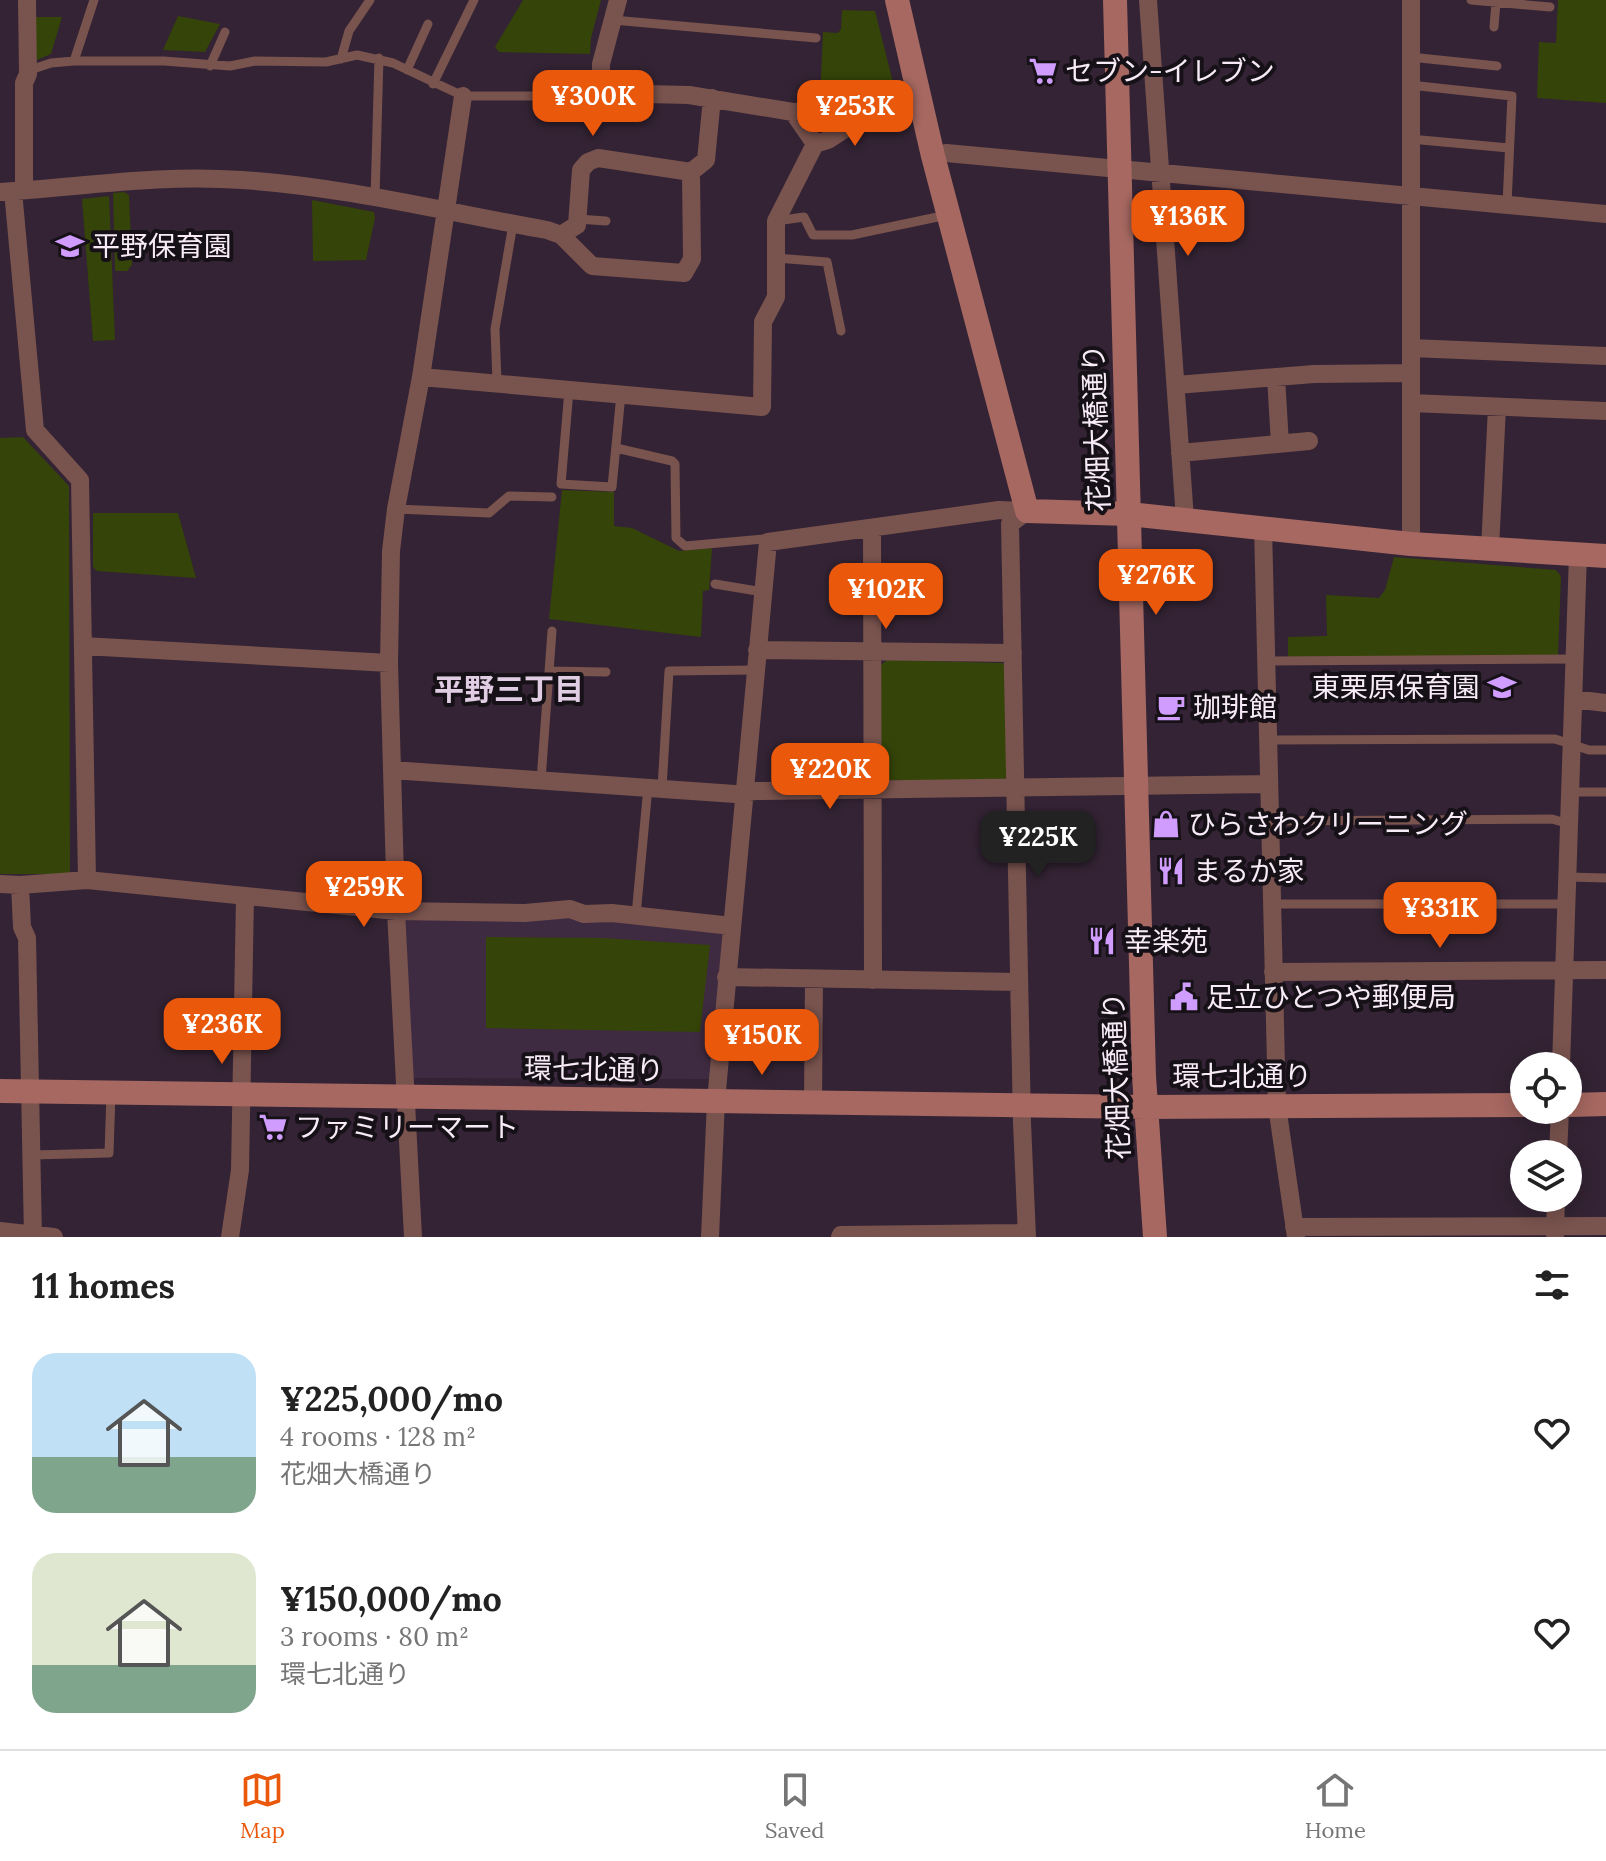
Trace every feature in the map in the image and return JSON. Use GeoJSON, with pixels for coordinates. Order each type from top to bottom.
{"type":"FeatureCollection","features":[{"type":"Feature","properties":{"kind":"street"},"geometry":{"type":"LineString","coordinates":[[27,0],[28,74],[24,83],[12,191],[35,430],[80,480],[87,880]]}},
{"type":"Feature","properties":{"kind":"street"},"geometry":{"type":"LineString","coordinates":[[618,0],[601,64],[601,93],[689,95],[793,112],[921,107]]}},
{"type":"Feature","properties":{"kind":"street"},"geometry":{"type":"LineString","coordinates":[[897,0],[933,156],[1027,511]]}},
{"type":"Feature","properties":{"kind":"street","name":"花畑大橋通り"},"geometry":{"type":"LineString","coordinates":[[1115,0],[1146,1107],[1155,1237]]}},
{"type":"Feature","properties":{"kind":"street"},"geometry":{"type":"LineString","coordinates":[[1148,0],[1185,519]]}},
{"type":"Feature","properties":{"kind":"street"},"geometry":{"type":"LineString","coordinates":[[1411,0],[1411,544]]}},
{"type":"Feature","properties":{"kind":"street"},"geometry":{"type":"LineString","coordinates":[[413,1237],[396,911],[389,663],[391,551],[421,377],[463,96]]}},
{"type":"Feature","properties":{"kind":"street"},"geometry":{"type":"LineString","coordinates":[[561,235],[577,225],[581,170],[588,162],[598,158],[691,172],[706,160],[712,98]]}},
{"type":"Feature","properties":{"kind":"street"},"geometry":{"type":"LineString","coordinates":[[421,377],[762,407],[763,322],[776,297],[776,221],[815,144],[828,140],[874,110]]}},
{"type":"Feature","properties":{"kind":"street"},"geometry":{"type":"LineString","coordinates":[[793,112],[815,144]]}},
{"type":"Feature","properties":{"kind":"street"},"geometry":{"type":"LineString","coordinates":[[933,156],[946,153],[1606,214]]}},
{"type":"Feature","properties":{"kind":"street"},"geometry":{"type":"LineString","coordinates":[[12,191],[123,180],[210,179],[305,186],[446,210],[561,235],[592,266],[684,273],[692,259],[691,172]]}},
{"type":"Feature","properties":{"kind":"street"},"geometry":{"type":"LineString","coordinates":[[1411,348],[1606,356]]}},
{"type":"Feature","properties":{"kind":"street"},"geometry":{"type":"LineString","coordinates":[[1176,385],[1276,377],[1411,373]]}},
{"type":"Feature","properties":{"kind":"street"},"geometry":{"type":"LineString","coordinates":[[1276,377],[1280,444]]}},
{"type":"Feature","properties":{"kind":"street"},"geometry":{"type":"LineString","coordinates":[[1411,403],[1606,411]]}},
{"type":"Feature","properties":{"kind":"street"},"geometry":{"type":"LineString","coordinates":[[1490,549],[1497,407]]}},
{"type":"Feature","properties":{"kind":"street"},"geometry":{"type":"LineString","coordinates":[[1180,453],[1309,441]]}},
{"type":"Feature","properties":{"kind":"street"},"geometry":{"type":"LineString","coordinates":[[710,1237],[726,977],[768,542],[999,510],[1129,514],[1411,544],[1606,556]]}},
{"type":"Feature","properties":{"kind":"street"},"geometry":{"type":"LineString","coordinates":[[840,1237],[1027,1235],[1010,524],[1027,511]]}},
{"type":"Feature","properties":{"kind":"street"},"geometry":{"type":"LineString","coordinates":[[1263,527],[1277,1106],[1295,1232],[1555,1232],[1606,1226]]}},
{"type":"Feature","properties":{"kind":"street"},"geometry":{"type":"LineString","coordinates":[[872,528],[873,980]]}},
{"type":"Feature","properties":{"kind":"street"},"geometry":{"type":"LineString","coordinates":[[1561,1052],[1578,554]]}},
{"type":"Feature","properties":{"kind":"street"},"geometry":{"type":"LineString","coordinates":[[83,646],[389,663]]}},
{"type":"Feature","properties":{"kind":"street"},"geometry":{"type":"LineString","coordinates":[[757,650],[1013,653]]}},
{"type":"Feature","properties":{"kind":"street"},"geometry":{"type":"LineString","coordinates":[[1573,699],[1606,703]]}},
{"type":"Feature","properties":{"kind":"street"},"geometry":{"type":"LineString","coordinates":[[392,770],[745,793],[1269,784]]}},
{"type":"Feature","properties":{"kind":"street"},"geometry":{"type":"LineString","coordinates":[[0,884],[87,880],[396,911],[525,913],[570,909],[584,914],[612,913],[732,926]]}},
{"type":"Feature","properties":{"kind":"street"},"geometry":{"type":"LineString","coordinates":[[20,885],[22,927],[27,938],[33,1236]]}},
{"type":"Feature","properties":{"kind":"street"},"geometry":{"type":"LineString","coordinates":[[230,1237],[240,1170],[245,897]]}},
{"type":"Feature","properties":{"kind":"street"},"geometry":{"type":"LineString","coordinates":[[1273,972],[1606,970]]}},
{"type":"Feature","properties":{"kind":"street"},"geometry":{"type":"LineString","coordinates":[[726,977],[1019,982]]}},
{"type":"Feature","properties":{"kind":"street"},"geometry":{"type":"LineString","coordinates":[[813,1102],[814,979]]}},
{"type":"Feature","properties":{"kind":"street","name":"環七北通り"},"geometry":{"type":"LineString","coordinates":[[0,1091],[1146,1107],[1510,1105]]}},
{"type":"Feature","properties":{"kind":"street"},"geometry":{"type":"LineString","coordinates":[[1582,1105],[1606,1104]]}},
{"type":"Feature","properties":{"kind":"street"},"geometry":{"type":"LineString","coordinates":[[1555,1232],[1556,1212]]}},
{"type":"Feature","properties":{"kind":"street"},"geometry":{"type":"LineString","coordinates":[[0,1231],[54,1237]]}},
{"type":"Feature","properties":{"kind":"lane"},"geometry":{"type":"LineString","coordinates":[[74,61],[94,0]]}},
{"type":"Feature","properties":{"kind":"lane"},"geometry":{"type":"LineString","coordinates":[[341,59],[349,31],[370,0]]}},
{"type":"Feature","properties":{"kind":"lane"},"geometry":{"type":"LineString","coordinates":[[433,84],[474,0]]}},
{"type":"Feature","properties":{"kind":"lane"},"geometry":{"type":"LineString","coordinates":[[1471,0],[1550,7]]}},
{"type":"Feature","properties":{"kind":"lane"},"geometry":{"type":"LineString","coordinates":[[1494,27],[1496,2]]}},
{"type":"Feature","properties":{"kind":"lane"},"geometry":{"type":"LineString","coordinates":[[613,20],[816,38]]}},
{"type":"Feature","properties":{"kind":"lane"},"geometry":{"type":"LineString","coordinates":[[407,70],[428,24]]}},
{"type":"Feature","properties":{"kind":"lane"},"geometry":{"type":"LineString","coordinates":[[210,66],[225,32]]}},
{"type":"Feature","properties":{"kind":"lane"},"geometry":{"type":"LineString","coordinates":[[28,74],[51,63],[74,61],[164,61],[210,66],[255,61],[326,62],[357,55],[379,58],[463,96],[601,96],[601,93]]}},
{"type":"Feature","properties":{"kind":"lane"},"geometry":{"type":"LineString","coordinates":[[1410,57],[1497,66]]}},
{"type":"Feature","properties":{"kind":"lane"},"geometry":{"type":"LineString","coordinates":[[375,198],[379,58]]}},
{"type":"Feature","properties":{"kind":"lane"},"geometry":{"type":"LineString","coordinates":[[1410,85],[1512,96],[1507,204]]}},
{"type":"Feature","properties":{"kind":"lane"},"geometry":{"type":"LineString","coordinates":[[1410,139],[1509,148]]}},
{"type":"Feature","properties":{"kind":"lane"},"geometry":{"type":"LineString","coordinates":[[776,221],[804,217],[813,235],[852,235],[950,214]]}},
{"type":"Feature","properties":{"kind":"lane"},"geometry":{"type":"LineString","coordinates":[[577,219],[606,221]]}},
{"type":"Feature","properties":{"kind":"lane"},"geometry":{"type":"LineString","coordinates":[[497,382],[495,329],[513,224]]}},
{"type":"Feature","properties":{"kind":"lane"},"geometry":{"type":"LineString","coordinates":[[776,258],[827,262],[841,331]]}},
{"type":"Feature","properties":{"kind":"lane"},"geometry":{"type":"LineString","coordinates":[[569,390],[561,484],[612,487],[621,394]]}},
{"type":"Feature","properties":{"kind":"lane"},"geometry":{"type":"LineString","coordinates":[[616,448],[675,464],[676,538],[685,546],[764,539],[768,542]]}},
{"type":"Feature","properties":{"kind":"lane"},"geometry":{"type":"LineString","coordinates":[[396,509],[489,513],[509,496],[552,497]]}},
{"type":"Feature","properties":{"kind":"lane"},"geometry":{"type":"LineString","coordinates":[[715,584],[763,592]]}},
{"type":"Feature","properties":{"kind":"lane"},"geometry":{"type":"LineString","coordinates":[[541,780],[552,631]]}},
{"type":"Feature","properties":{"kind":"lane"},"geometry":{"type":"LineString","coordinates":[[1266,661],[1574,659]]}},
{"type":"Feature","properties":{"kind":"lane"},"geometry":{"type":"LineString","coordinates":[[636,915],[669,671],[756,670]]}},
{"type":"Feature","properties":{"kind":"lane"},"geometry":{"type":"LineString","coordinates":[[549,671],[606,672]]}},
{"type":"Feature","properties":{"kind":"lane"},"geometry":{"type":"LineString","coordinates":[[1268,740],[1555,739],[1589,750],[1606,750]]}},
{"type":"Feature","properties":{"kind":"lane"},"geometry":{"type":"LineString","coordinates":[[1570,792],[1606,792]]}},
{"type":"Feature","properties":{"kind":"lane"},"geometry":{"type":"LineString","coordinates":[[1270,821],[1552,819],[1569,824]]}},
{"type":"Feature","properties":{"kind":"lane"},"geometry":{"type":"LineString","coordinates":[[1568,877],[1606,878]]}},
{"type":"Feature","properties":{"kind":"lane"},"geometry":{"type":"LineString","coordinates":[[1272,904],[1567,904]]}},
{"type":"Feature","properties":{"kind":"lane"},"geometry":{"type":"LineString","coordinates":[[33,1155],[109,1153],[111,1093]]}},
{"type":"Feature","properties":{"kind":"shaded area"},"geometry":{"type":"Polygon","coordinates":[[[568,915],[721,930],[725,935],[712,1079],[413,1078],[405,921],[409,916],[568,915]]]}},
{"type":"Feature","properties":{"kind":"green space"},"geometry":{"type":"Polygon","coordinates":[[[523,0],[601,0],[590,54],[499,52],[495,47],[523,0]]]}},
{"type":"Feature","properties":{"kind":"green space"},"geometry":{"type":"Polygon","coordinates":[[[1558,0],[1606,0],[1606,103],[1537,98],[1539,42],[1556,43],[1558,0]]]}},
{"type":"Feature","properties":{"kind":"green space"},"geometry":{"type":"Polygon","coordinates":[[[842,10],[875,11],[895,100],[820,100],[823,32],[838,33],[842,10]]]}},
{"type":"Feature","properties":{"kind":"green space"},"geometry":{"type":"Polygon","coordinates":[[[178,16],[220,24],[205,52],[163,50],[178,16]]]}},
{"type":"Feature","properties":{"kind":"green space"},"geometry":{"type":"Polygon","coordinates":[[[33,17],[62,17],[51,54],[37,60],[33,17]]]}},
{"type":"Feature","properties":{"kind":"green space"},"geometry":{"type":"Polygon","coordinates":[[[113,193],[129,195],[132,265],[127,271],[115,271],[113,193]]]}},
{"type":"Feature","properties":{"kind":"green space"},"geometry":{"type":"Polygon","coordinates":[[[109,196],[115,340],[93,341],[82,199],[109,196]]]}},
{"type":"Feature","properties":{"kind":"green space"},"geometry":{"type":"Polygon","coordinates":[[[312,200],[374,212],[366,260],[313,261],[312,200]]]}},
{"type":"Feature","properties":{"kind":"green space"},"geometry":{"type":"Polygon","coordinates":[[[23,437],[69,486],[70,874],[0,874],[0,438],[23,437]]]}},
{"type":"Feature","properties":{"kind":"green space"},"geometry":{"type":"Polygon","coordinates":[[[562,490],[614,492],[614,526],[632,528],[679,551],[712,548],[709,590],[703,591],[701,637],[549,619],[562,490]]]}},
{"type":"Feature","properties":{"kind":"green space"},"geometry":{"type":"Polygon","coordinates":[[[93,513],[178,513],[196,578],[97,571],[93,567],[93,513]]]}},
{"type":"Feature","properties":{"kind":"green space"},"geometry":{"type":"Polygon","coordinates":[[[1394,557],[1556,570],[1561,576],[1558,655],[1288,657],[1288,637],[1327,636],[1326,595],[1379,598],[1385,590],[1394,557]]]}},
{"type":"Feature","properties":{"kind":"green space"},"geometry":{"type":"Polygon","coordinates":[[[887,660],[1002,663],[1008,668],[1010,774],[1003,780],[887,780],[881,774],[881,665],[887,660]]]}},
{"type":"Feature","properties":{"kind":"green space"},"geometry":{"type":"Polygon","coordinates":[[[486,937],[603,938],[710,945],[700,1032],[486,1028],[486,937]]]}},
{"type":"Feature","properties":{"kind":"place","name":"セブン-イレブン"},"geometry":{"type":"Point","coordinates":[1043,71]}},
{"type":"Feature","properties":{"kind":"place","name":"平野保育園"},"geometry":{"type":"Point","coordinates":[70,246]}},
{"type":"Feature","properties":{"kind":"place","name":"東栗原保育園"},"geometry":{"type":"Point","coordinates":[1502,687]}},
{"type":"Feature","properties":{"kind":"place","name":"珈琲館"},"geometry":{"type":"Point","coordinates":[1171,707]}},
{"type":"Feature","properties":{"kind":"place","name":"ひらさわクリーニング"},"geometry":{"type":"Point","coordinates":[1166,824]}},
{"type":"Feature","properties":{"kind":"place","name":"まるか家"},"geometry":{"type":"Point","coordinates":[1171,871]}},
{"type":"Feature","properties":{"kind":"place","name":"幸楽苑"},"geometry":{"type":"Point","coordinates":[1102,941]}},
{"type":"Feature","properties":{"kind":"place","name":"足立ひとつや郵便局"},"geometry":{"type":"Point","coordinates":[1184,997]}},
{"type":"Feature","properties":{"kind":"place","name":"ファミリーマート"},"geometry":{"type":"Point","coordinates":[273,1127]}},
{"type":"Feature","properties":{"kind":"district","name":"平野三丁目"},"geometry":{"type":"Point","coordinates":[509,690]}}]}
